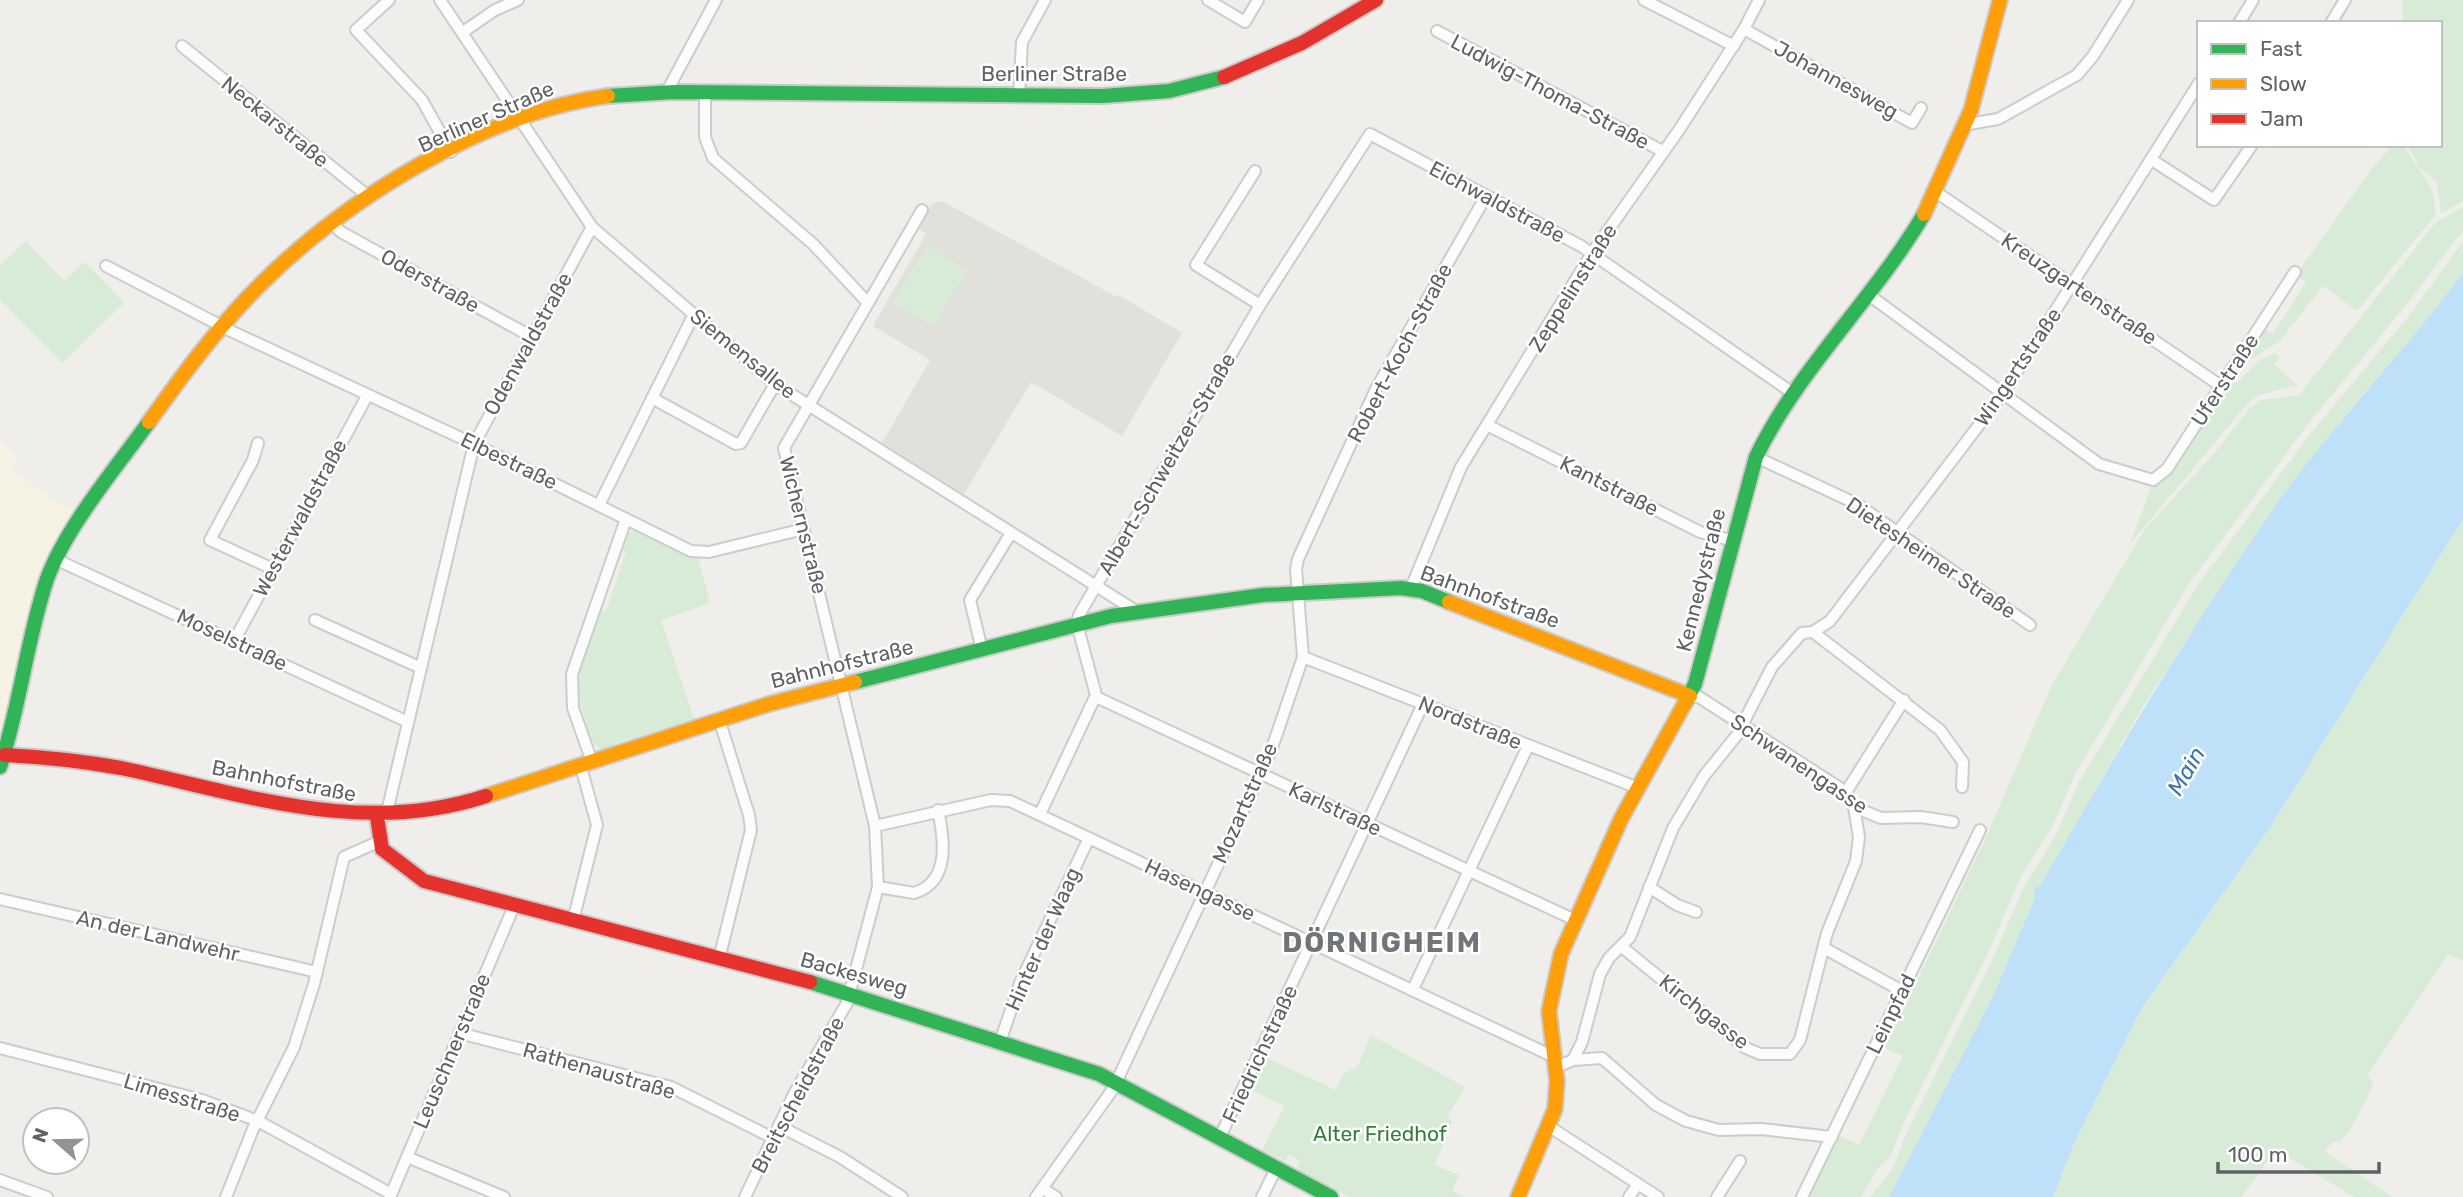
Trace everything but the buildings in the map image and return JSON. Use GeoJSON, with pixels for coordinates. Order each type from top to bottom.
{"type":"FeatureCollection","features":[{"type":"Feature","properties":{"kind":"street"},"geometry":{"type":"LineString","coordinates":[[389,0],[356,30],[422,100],[451,152]]}},
{"type":"Feature","properties":{"kind":"street","name":"Siemensallee"},"geometry":{"type":"LineString","coordinates":[[440,0],[592,227],[775,384],[1136,611]]}},
{"type":"Feature","properties":{"kind":"street"},"geometry":{"type":"LineString","coordinates":[[463,32],[495,10],[518,0]]}},
{"type":"Feature","properties":{"kind":"street"},"geometry":{"type":"LineString","coordinates":[[666,93],[716,0]]}},
{"type":"Feature","properties":{"kind":"street"},"geometry":{"type":"LineString","coordinates":[[1019,96],[1022,42],[1045,0]]}},
{"type":"Feature","properties":{"kind":"street"},"geometry":{"type":"LineString","coordinates":[[1208,0],[1245,22],[1258,0]]}},
{"type":"Feature","properties":{"kind":"street","name":"Berliner Straße"},"geometry":{"type":"LineString","coordinates":[[2,759],[55,559],[222,325],[288,258],[369,197],[451,152],[520,120],[590,98],[666,93],[1112,96],[1192,85],[1283,54],[1357,5],[1377,0]]}},
{"type":"Feature","properties":{"kind":"street"},"geometry":{"type":"LineString","coordinates":[[1644,0],[1734,46]]}},
{"type":"Feature","properties":{"kind":"street","name":"Zeppelinstraße"},"geometry":{"type":"LineString","coordinates":[[1411,588],[1461,467],[1592,253],[1664,152],[1734,46],[1759,0]]}},
{"type":"Feature","properties":{"kind":"street","name":"Kennedystraße"},"geometry":{"type":"LineString","coordinates":[[1518,1197],[1550,1127],[1556,1101],[1549,1030],[1551,989],[1574,919],[1637,788],[1690,696],[1701,667],[1756,457],[1768,432],[1907,242],[1936,192],[1984,65],[2000,0]]}},
{"type":"Feature","properties":{"kind":"street"},"geometry":{"type":"LineString","coordinates":[[1963,125],[1998,119],[2077,75],[2093,56],[2128,0]]}},
{"type":"Feature","properties":{"kind":"street"},"geometry":{"type":"LineString","coordinates":[[2242,19],[2243,0]]}},
{"type":"Feature","properties":{"kind":"street"},"geometry":{"type":"LineString","coordinates":[[2242,19],[2253,0]]}},
{"type":"Feature","properties":{"kind":"street"},"geometry":{"type":"LineString","coordinates":[[2331,21],[2345,0]]}},
{"type":"Feature","properties":{"kind":"street","name":"Johannesweg"},"geometry":{"type":"LineString","coordinates":[[1744,29],[1912,123],[1921,108]]}},
{"type":"Feature","properties":{"kind":"street","name":"Ludwig-Thoma-Straße"},"geometry":{"type":"LineString","coordinates":[[1437,32],[1664,152]]}},
{"type":"Feature","properties":{"kind":"street","name":"Neckarstraße"},"geometry":{"type":"LineString","coordinates":[[182,46],[369,197]]}},
{"type":"Feature","properties":{"kind":"street","name":"Wingertstraße"},"geometry":{"type":"LineString","coordinates":[[1573,1060],[1582,1042],[1600,974],[1609,958],[1630,937],[1665,844],[1689,800],[1742,725],[1772,667],[1802,633],[1813,632],[1830,621],[2004,392],[2197,86]]}},
{"type":"Feature","properties":{"kind":"street"},"geometry":{"type":"LineString","coordinates":[[705,93],[705,137],[713,158],[814,244],[868,303]]}},
{"type":"Feature","properties":{"kind":"street","name":"Eichwaldstraße"},"geometry":{"type":"LineString","coordinates":[[1370,134],[1592,253],[1794,394]]}},
{"type":"Feature","properties":{"kind":"street","name":"Albert-Schweitzer-Straße"},"geometry":{"type":"LineString","coordinates":[[1077,624],[1096,586],[1260,305],[1370,134]]}},
{"type":"Feature","properties":{"kind":"street"},"geometry":{"type":"LineString","coordinates":[[2152,160],[2214,200],[2251,147]]}},
{"type":"Feature","properties":{"kind":"street"},"geometry":{"type":"LineString","coordinates":[[1255,171],[1196,265],[1260,305]]}},
{"type":"Feature","properties":{"kind":"street","name":"Kreuzgartenstraße"},"geometry":{"type":"LineString","coordinates":[[1936,192],[2221,386]]}},
{"type":"Feature","properties":{"kind":"street","name":"Robert-Koch-Straße"},"geometry":{"type":"LineString","coordinates":[[1297,592],[1298,559],[1376,389],[1486,196]]}},
{"type":"Feature","properties":{"kind":"street","name":"Wichernstraße"},"geometry":{"type":"LineString","coordinates":[[875,826],[784,448],[922,210]]}},
{"type":"Feature","properties":{"kind":"street","name":"Oderstraße"},"geometry":{"type":"LineString","coordinates":[[332,223],[341,232],[532,337]]}},
{"type":"Feature","properties":{"kind":"street","name":"Odenwaldstraße"},"geometry":{"type":"LineString","coordinates":[[381,816],[408,722],[474,444],[592,227]]}},
{"type":"Feature","properties":{"kind":"street","name":"Elbestraße"},"geometry":{"type":"LineString","coordinates":[[106,266],[367,396],[702,553],[804,529]]}},
{"type":"Feature","properties":{"kind":"street","name":"Uferstraße"},"geometry":{"type":"LineString","coordinates":[[2004,392],[2099,464],[2150,480],[2157,479],[2167,469],[2295,272]]}},
{"type":"Feature","properties":{"kind":"street"},"geometry":{"type":"LineString","coordinates":[[1869,295],[2004,392]]}},
{"type":"Feature","properties":{"kind":"street"},"geometry":{"type":"LineString","coordinates":[[599,505],[694,314]]}},
{"type":"Feature","properties":{"kind":"street"},"geometry":{"type":"LineString","coordinates":[[652,398],[736,444],[741,443],[775,384]]}},
{"type":"Feature","properties":{"kind":"street","name":"Westerwaldstraße"},"geometry":{"type":"LineString","coordinates":[[234,641],[367,396]]}},
{"type":"Feature","properties":{"kind":"street","name":"Kantstraße"},"geometry":{"type":"LineString","coordinates":[[1487,425],[1700,532],[1734,541]]}},
{"type":"Feature","properties":{"kind":"street"},"geometry":{"type":"LineString","coordinates":[[258,443],[253,460],[210,540],[273,569]]}},
{"type":"Feature","properties":{"kind":"street","name":"Dietesheimer Straße"},"geometry":{"type":"LineString","coordinates":[[1756,457],[1857,504],[2030,625]]}},
{"type":"Feature","properties":{"kind":"street"},"geometry":{"type":"LineString","coordinates":[[573,921],[597,830],[587,764],[573,708],[572,674],[626,519]]}},
{"type":"Feature","properties":{"kind":"street"},"geometry":{"type":"LineString","coordinates":[[982,650],[970,600],[1011,533]]}},
{"type":"Feature","properties":{"kind":"street","name":"Moselstraße"},"geometry":{"type":"LineString","coordinates":[[55,559],[408,722]]}},
{"type":"Feature","properties":{"kind":"street","name":"Bahnhofstraße"},"geometry":{"type":"LineString","coordinates":[[2,759],[99,763],[322,813],[381,816],[440,810],[719,719],[841,684],[1136,611],[1297,592],[1411,588],[1690,696]]}},
{"type":"Feature","properties":{"kind":"street","name":"Mozartstraße"},"geometry":{"type":"LineString","coordinates":[[1039,1193],[1102,1108],[1117,1082],[1260,774],[1303,657],[1297,592]]}},
{"type":"Feature","properties":{"kind":"street"},"geometry":{"type":"LineString","coordinates":[[315,620],[421,668]]}},
{"type":"Feature","properties":{"kind":"street"},"geometry":{"type":"LineString","coordinates":[[1040,814],[1096,697],[1077,624]]}},
{"type":"Feature","properties":{"kind":"street"},"geometry":{"type":"LineString","coordinates":[[1813,632],[1940,730],[1962,762],[1962,787]]}},
{"type":"Feature","properties":{"kind":"street","name":"Nordstraße"},"geometry":{"type":"LineString","coordinates":[[1303,657],[1637,788]]}},
{"type":"Feature","properties":{"kind":"street","name":"Schwanengasse"},"geometry":{"type":"LineString","coordinates":[[1690,696],[1699,697],[1846,792],[1854,807],[1881,818],[1921,817],[1954,822]]}},
{"type":"Feature","properties":{"kind":"street","name":"Karlstraße"},"geometry":{"type":"LineString","coordinates":[[1096,697],[1574,919]]}},
{"type":"Feature","properties":{"kind":"street"},"geometry":{"type":"LineString","coordinates":[[1846,792],[1904,700]]}},
{"type":"Feature","properties":{"kind":"street","name":"Friedrichstraße"},"geometry":{"type":"LineString","coordinates":[[1220,1137],[1423,704]]}},
{"type":"Feature","properties":{"kind":"street"},"geometry":{"type":"LineString","coordinates":[[719,719],[749,815],[751,830],[719,958]]}},
{"type":"Feature","properties":{"kind":"street"},"geometry":{"type":"LineString","coordinates":[[1413,989],[1528,746]]}},
{"type":"Feature","properties":{"kind":"street","name":"Hasengasse"},"geometry":{"type":"LineString","coordinates":[[875,826],[938,810],[999,799],[1040,814],[1312,941],[1413,989],[1554,1062]]}},
{"type":"Feature","properties":{"kind":"street"},"geometry":{"type":"LineString","coordinates":[[1854,807],[1859,837],[1856,861],[1824,948],[1902,991]]}},
{"type":"Feature","properties":{"kind":"street"},"geometry":{"type":"LineString","coordinates":[[878,887],[914,893],[931,882],[945,850],[938,810]]}},
{"type":"Feature","properties":{"kind":"street"},"geometry":{"type":"LineString","coordinates":[[226,1197],[294,1046],[317,972],[344,857],[378,842],[381,816]]}},
{"type":"Feature","properties":{"kind":"street","name":"Breitscheidstraße"},"geometry":{"type":"LineString","coordinates":[[745,1197],[807,1070],[847,1003],[878,887],[875,826]]}},
{"type":"Feature","properties":{"kind":"street","name":"Leinpfad"},"geometry":{"type":"LineString","coordinates":[[1802,1197],[1980,830]]}},
{"type":"Feature","properties":{"kind":"street","name":"Hinter der Waag"},"geometry":{"type":"LineString","coordinates":[[1000,1042],[1020,983],[1089,838]]}},
{"type":"Feature","properties":{"kind":"street","name":"Backesweg"},"geometry":{"type":"LineString","coordinates":[[378,842],[385,854],[418,878],[514,906],[849,992],[1117,1082],[1331,1197]]}},
{"type":"Feature","properties":{"kind":"street"},"geometry":{"type":"LineString","coordinates":[[1649,887],[1677,905],[1696,912]]}},
{"type":"Feature","properties":{"kind":"street","name":"An der Landwehr"},"geometry":{"type":"LineString","coordinates":[[0,899],[317,972]]}},
{"type":"Feature","properties":{"kind":"street","name":"Leuschnerstraße"},"geometry":{"type":"LineString","coordinates":[[390,1196],[514,906]]}},
{"type":"Feature","properties":{"kind":"street","name":"Kirchgasse"},"geometry":{"type":"LineString","coordinates":[[1622,947],[1746,1048],[1775,1055],[1793,1053],[1800,1040],[1824,948]]}},
{"type":"Feature","properties":{"kind":"street","name":"Rathenaustraße"},"geometry":{"type":"LineString","coordinates":[[460,1033],[671,1087],[773,1138]]}},
{"type":"Feature","properties":{"kind":"street","name":"Limesstraße"},"geometry":{"type":"LineString","coordinates":[[0,1048],[202,1100],[258,1121],[390,1196]]}},
{"type":"Feature","properties":{"kind":"street"},"geometry":{"type":"LineString","coordinates":[[1554,1062],[1602,1058],[1656,1105],[1697,1125],[1719,1130],[1761,1129],[1832,1137]]}},
{"type":"Feature","properties":{"kind":"street"},"geometry":{"type":"LineString","coordinates":[[779,1126],[840,1157],[902,1197]]}},
{"type":"Feature","properties":{"kind":"street"},"geometry":{"type":"LineString","coordinates":[[1550,1127],[1658,1197]]}},
{"type":"Feature","properties":{"kind":"street"},"geometry":{"type":"LineString","coordinates":[[407,1157],[504,1197]]}},
{"type":"Feature","properties":{"kind":"street"},"geometry":{"type":"LineString","coordinates":[[1717,1197],[1740,1161]]}},
{"type":"Feature","properties":{"kind":"street"},"geometry":{"type":"LineString","coordinates":[[1262,1197],[1278,1167]]}},
{"type":"Feature","properties":{"kind":"street"},"geometry":{"type":"LineString","coordinates":[[0,1180],[47,1197]]}},
{"type":"Feature","properties":{"kind":"street"},"geometry":{"type":"LineString","coordinates":[[1629,1197],[1638,1184]]}},
{"type":"Feature","properties":{"kind":"street"},"geometry":{"type":"LineString","coordinates":[[1039,1193],[1056,1197]]}},
{"type":"Feature","properties":{"kind":"shaded area"},"geometry":{"type":"Polygon","coordinates":[[[942,201],[1117,297],[1119,295],[1182,333],[1122,436],[1031,382],[964,494],[882,443],[930,360],[873,326],[926,234],[917,228],[932,204],[942,201]]]}},
{"type":"Feature","properties":{"kind":"shaded area"},"geometry":{"type":"Polygon","coordinates":[[[0,442],[17,457],[11,470],[75,513],[43,562],[0,735],[0,442]]]}},
{"type":"Feature","properties":{"kind":"green space"},"geometry":{"type":"Polygon","coordinates":[[[2402,0],[2463,0],[2463,201],[2441,213],[2437,182],[2420,168],[2409,147],[2442,147],[2442,21],[2403,21],[2402,0]]]}},
{"type":"Feature","properties":{"kind":"green space"},"geometry":{"type":"Polygon","coordinates":[[[2391,147],[2405,147],[2429,184],[2436,214],[2357,311],[2323,286],[2280,341],[2241,366],[2264,329],[2273,334],[2306,282],[2296,275],[2372,168],[2391,147]]]}},
{"type":"Feature","properties":{"kind":"green space"},"geometry":{"type":"Polygon","coordinates":[[[2463,207],[2463,230],[2410,300],[2308,424],[2188,585],[2076,772],[2053,825],[2021,876],[1988,953],[1904,1122],[1890,1157],[1878,1168],[1861,1197],[1806,1197],[1837,1135],[1859,1145],[1903,1056],[1885,1048],[1983,844],[2052,685],[2145,529],[2217,450],[2251,407],[2261,400],[2299,395],[2436,222],[2463,207]]]}},
{"type":"Feature","properties":{"kind":"green space"},"geometry":{"type":"Polygon","coordinates":[[[26,241],[64,281],[85,262],[124,303],[62,363],[0,299],[0,266],[26,241]]]}},
{"type":"Feature","properties":{"kind":"green space"},"geometry":{"type":"Polygon","coordinates":[[[2463,241],[2463,273],[2437,308],[2351,408],[2271,511],[2145,703],[2040,887],[2034,888],[2035,898],[1993,996],[1889,1197],[1870,1197],[1893,1168],[1907,1132],[1991,963],[2024,887],[2056,835],[2079,782],[2197,586],[2311,433],[2413,311],[2463,241]]]}},
{"type":"Feature","properties":{"kind":"green space"},"geometry":{"type":"Polygon","coordinates":[[[927,246],[967,270],[933,327],[893,303],[927,246]]]}},
{"type":"Feature","properties":{"kind":"green space"},"geometry":{"type":"Polygon","coordinates":[[[2274,353],[2280,358],[2274,365],[2297,385],[2259,395],[2248,403],[2130,544],[2152,485],[2159,485],[2169,473],[2231,381],[2237,383],[2257,362],[2274,353]]]}},
{"type":"Feature","properties":{"kind":"green space"},"geometry":{"type":"Polygon","coordinates":[[[2463,519],[2463,960],[2448,954],[2368,1074],[2373,1086],[2349,1132],[2339,1143],[2334,1141],[2324,1151],[2392,1197],[2354,1197],[2276,1150],[2241,1197],[2053,1197],[2074,1143],[2142,1009],[2271,826],[2463,519]]]}},
{"type":"Feature","properties":{"kind":"green space"},"geometry":{"type":"Polygon","coordinates":[[[638,530],[698,558],[710,603],[661,620],[694,719],[617,743],[603,751],[593,744],[586,724],[579,691],[581,662],[598,610],[606,612],[626,552],[619,549],[625,534],[638,530]]]}},
{"type":"Feature","properties":{"kind":"green space","name":"Alter Friedhof"},"geometry":{"type":"Polygon","coordinates":[[[1371,1035],[1465,1087],[1447,1118],[1452,1121],[1435,1165],[1459,1175],[1452,1191],[1464,1197],[1349,1197],[1302,1172],[1297,1168],[1300,1161],[1289,1155],[1285,1161],[1262,1150],[1285,1106],[1251,1090],[1266,1058],[1336,1090],[1343,1074],[1357,1067],[1371,1035]]]}},
{"type":"Feature","properties":{"kind":"water","name":"Main"},"geometry":{"type":"Polygon","coordinates":[[[2463,273],[2463,519],[2271,826],[2142,1008],[2074,1143],[2053,1197],[1889,1197],[1993,996],[2035,898],[2034,888],[2040,886],[2180,650],[2293,481],[2463,273]]]}},
{"type":"Feature","properties":{"kind":"traffic: fast"},"geometry":{"type":"LineString","coordinates":[[608,96],[674,92],[1103,96],[1169,91],[1224,77]]}},
{"type":"Feature","properties":{"kind":"traffic: fast"},"geometry":{"type":"LineString","coordinates":[[1685,703],[1695,684],[1756,457],[1793,393],[1883,275],[1924,214]]}},
{"type":"Feature","properties":{"kind":"traffic: fast"},"geometry":{"type":"LineString","coordinates":[[0,767],[40,602],[55,559],[93,498],[149,422]]}},
{"type":"Feature","properties":{"kind":"traffic: fast"},"geometry":{"type":"LineString","coordinates":[[855,682],[1111,616],[1263,595],[1401,588],[1422,591],[1449,602]]}},
{"type":"Feature","properties":{"kind":"traffic: fast"},"geometry":{"type":"LineString","coordinates":[[810,982],[1099,1074],[1331,1197]]}},
{"type":"Feature","properties":{"kind":"traffic: slow"},"geometry":{"type":"LineString","coordinates":[[1924,214],[1971,110],[2000,0]]}},
{"type":"Feature","properties":{"kind":"traffic: slow"},"geometry":{"type":"LineString","coordinates":[[149,422],[203,349],[247,298],[336,219],[422,163],[468,139],[562,105],[608,96]]}},
{"type":"Feature","properties":{"kind":"traffic: slow"},"geometry":{"type":"LineString","coordinates":[[1449,602],[1690,696]]}},
{"type":"Feature","properties":{"kind":"traffic: slow"},"geometry":{"type":"LineString","coordinates":[[486,796],[769,704],[855,682]]}},
{"type":"Feature","properties":{"kind":"traffic: slow"},"geometry":{"type":"LineString","coordinates":[[1518,1197],[1555,1109],[1557,1081],[1549,1011],[1561,954],[1621,819],[1685,703]]}},
{"type":"Feature","properties":{"kind":"traffic: jam"},"geometry":{"type":"LineString","coordinates":[[1224,77],[1302,43],[1376,0]]}},
{"type":"Feature","properties":{"kind":"traffic: jam"},"geometry":{"type":"LineString","coordinates":[[5,755],[121,768],[257,799],[348,812],[394,813],[440,808],[486,796]]}},
{"type":"Feature","properties":{"kind":"traffic: jam"},"geometry":{"type":"LineString","coordinates":[[377,817],[382,849],[424,881],[810,982]]}},
{"type":"Feature","properties":{"kind":"district","name":"DÖRNIGHEIM"},"geometry":{"type":"Point","coordinates":[1382,942]}}]}
